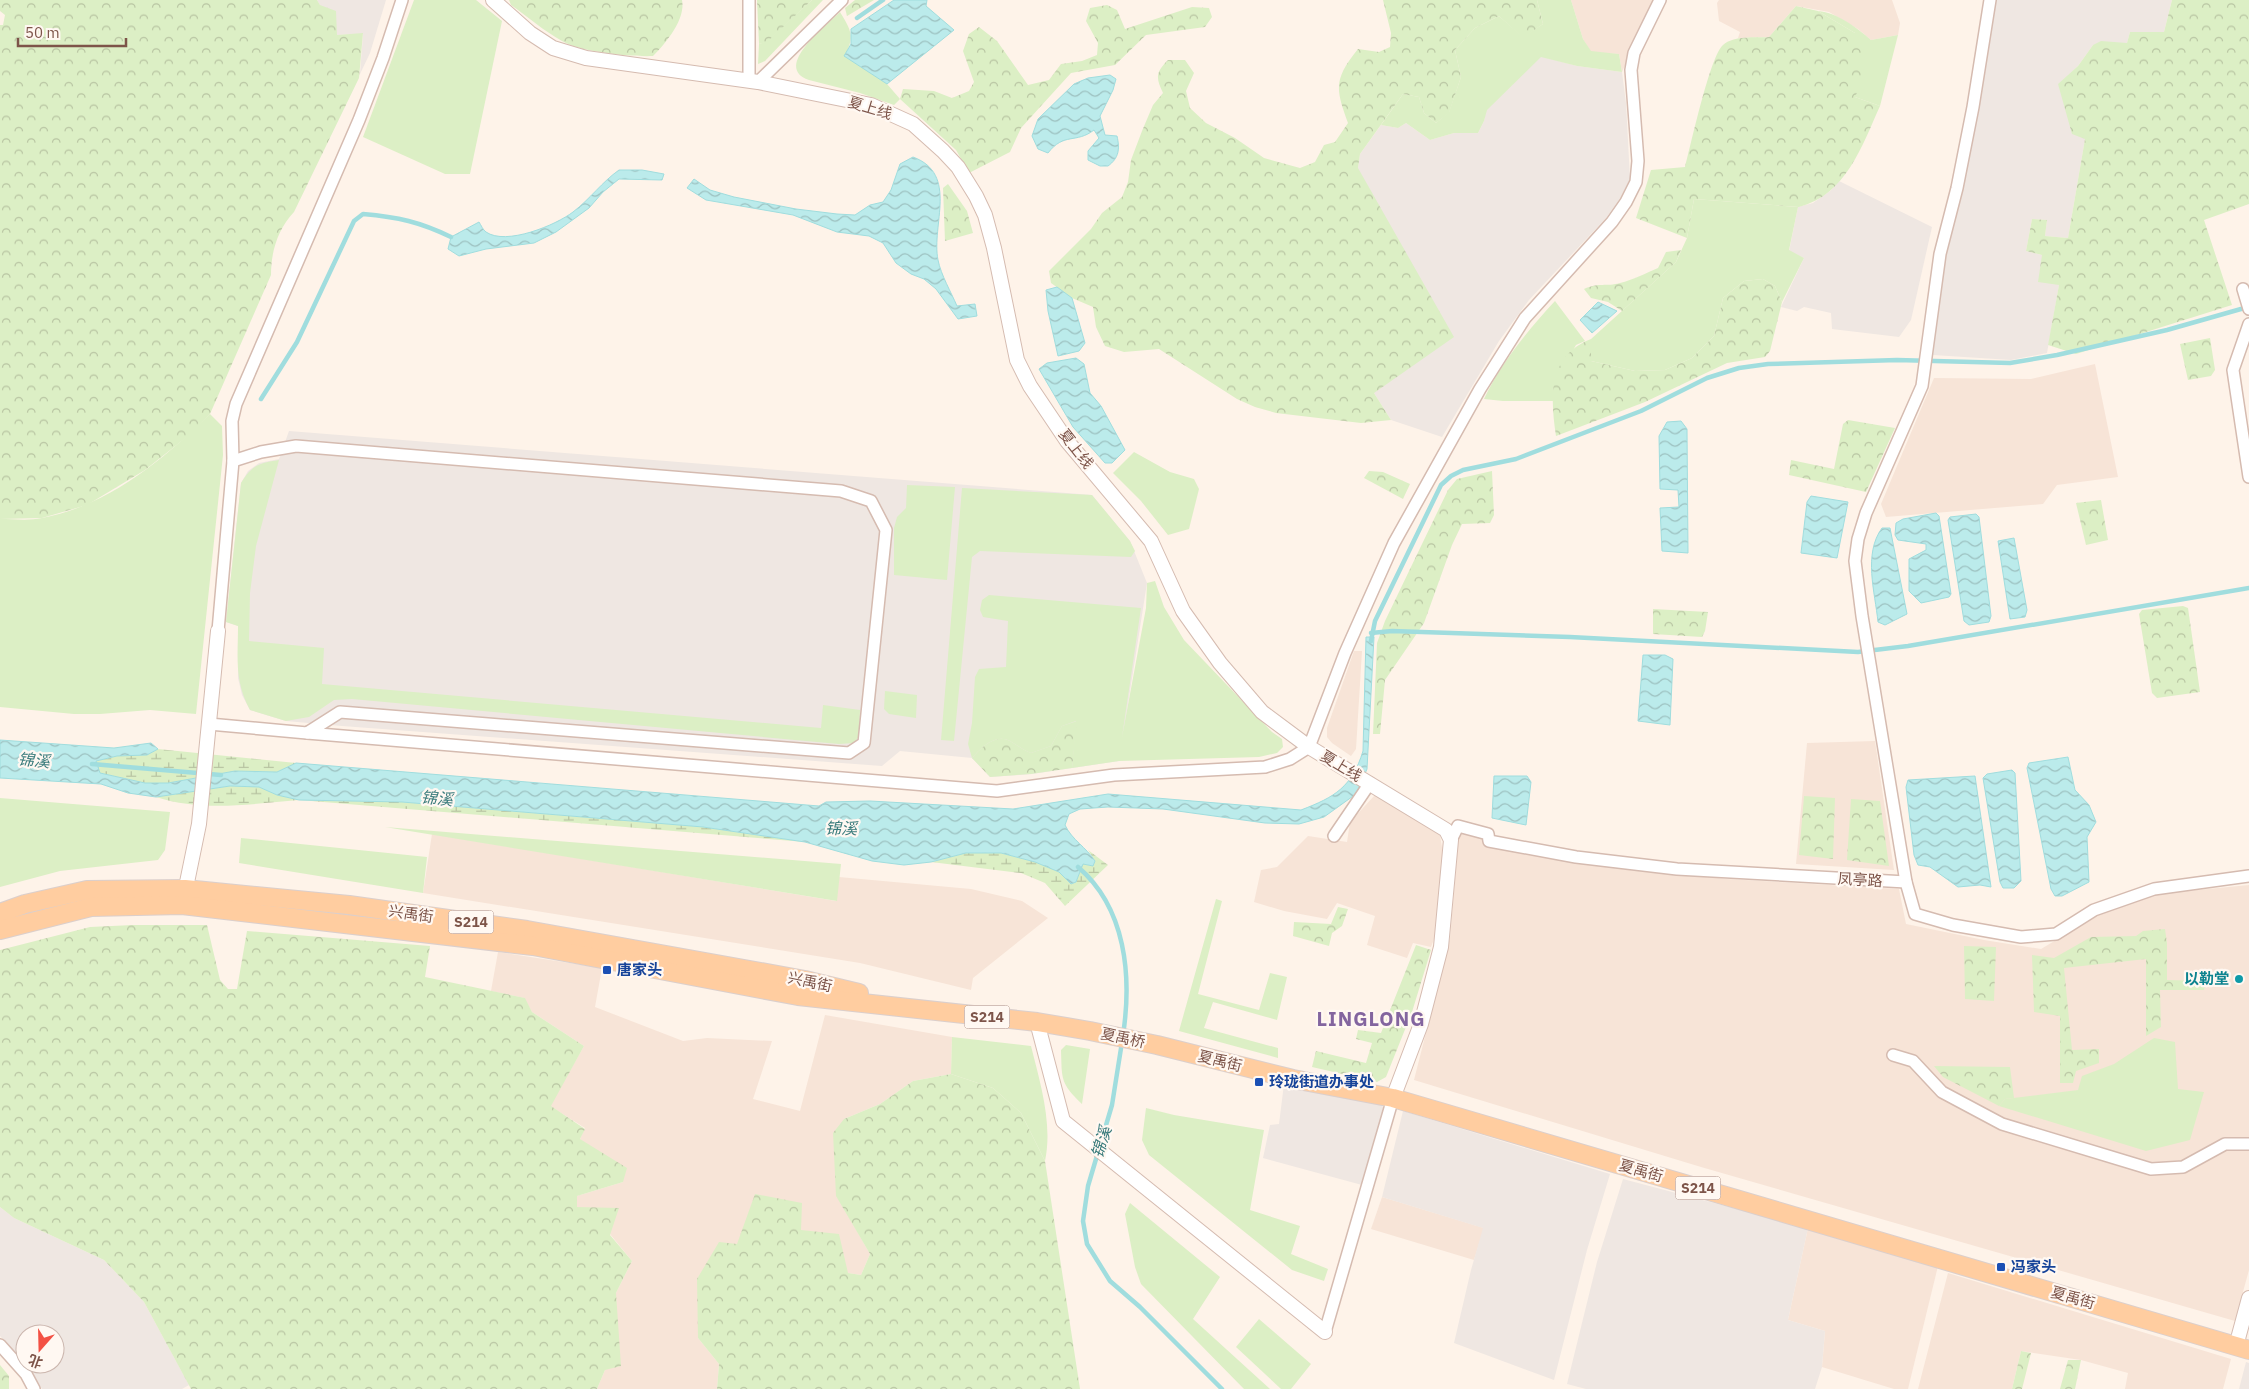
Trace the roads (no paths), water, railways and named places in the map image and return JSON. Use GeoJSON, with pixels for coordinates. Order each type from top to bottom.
{"type":"FeatureCollection","features":[{"type":"Feature","properties":{"kind":"main road","name":"兴禹街"},"geometry":{"type":"LineString","coordinates":[[0,913],[25,904],[87,890],[184,897],[533,946],[798,996],[1037,1022]]}},
{"type":"Feature","properties":{"kind":"main road","name":"兴禹街"},"geometry":{"type":"LineString","coordinates":[[0,930],[91,907],[184,897]]}},
{"type":"Feature","properties":{"kind":"main road","name":"夏禹桥"},"geometry":{"type":"LineString","coordinates":[[1037,1022],[1157,1045]]}},
{"type":"Feature","properties":{"kind":"main road","name":"夏禹街"},"geometry":{"type":"LineString","coordinates":[[1157,1045],[1294,1079],[1394,1098],[2242,1348]]}},
{"type":"Feature","properties":{"kind":"street"},"geometry":{"type":"LineString","coordinates":[[184,897],[201,810],[232,461],[232,421],[236,404],[359,120],[383,58],[402,0]]}},
{"type":"Feature","properties":{"kind":"street","name":"夏上线"},"geometry":{"type":"LineString","coordinates":[[493,0],[530,33],[554,48],[586,58],[754,82],[871,105],[913,124],[943,150],[958,167],[985,215],[994,248],[1017,360],[1030,386],[1068,441],[1151,541],[1183,611],[1220,663],[1262,712],[1308,747],[1446,830],[1451,840]]}},
{"type":"Feature","properties":{"kind":"street"},"geometry":{"type":"LineString","coordinates":[[749,0],[754,82]]}},
{"type":"Feature","properties":{"kind":"street"},"geometry":{"type":"LineString","coordinates":[[754,82],[842,0]]}},
{"type":"Feature","properties":{"kind":"street"},"geometry":{"type":"LineString","coordinates":[[209,731],[307,734],[997,791],[1114,775],[1265,767],[1290,759],[1308,747],[1345,653],[1394,544],[1480,389],[1525,318],[1612,222],[1626,202],[1636,182],[1638,161],[1631,70],[1634,53],[1660,0]]}},
{"type":"Feature","properties":{"kind":"street"},"geometry":{"type":"LineString","coordinates":[[1990,0],[1972,116],[1957,188],[1940,254],[1922,386],[1866,514],[1858,539],[1855,561],[1863,626],[1906,882],[1915,914],[1953,925],[2021,937],[2056,934],[2094,910],[2154,889],[2249,876]]}},
{"type":"Feature","properties":{"kind":"street"},"geometry":{"type":"LineString","coordinates":[[2243,290],[2249,309]]}},
{"type":"Feature","properties":{"kind":"street"},"geometry":{"type":"LineString","coordinates":[[2249,324],[2233,370],[2249,477]]}},
{"type":"Feature","properties":{"kind":"street"},"geometry":{"type":"LineString","coordinates":[[232,461],[261,452],[296,446],[841,492],[871,501],[886,530],[864,743],[848,753],[340,712],[307,734]]}},
{"type":"Feature","properties":{"kind":"street"},"geometry":{"type":"LineString","coordinates":[[1334,836],[1370,783]]}},
{"type":"Feature","properties":{"kind":"street","name":"凤亭路"},"geometry":{"type":"LineString","coordinates":[[1451,840],[1458,826],[1488,834],[1489,842],[1576,857],[1677,869],[1906,882]]}},
{"type":"Feature","properties":{"kind":"street"},"geometry":{"type":"LineString","coordinates":[[1037,1022],[1063,1121],[1325,1332],[1394,1098],[1421,1024],[1441,947],[1451,840]]}},
{"type":"Feature","properties":{"kind":"street"},"geometry":{"type":"LineString","coordinates":[[1893,1055],[1913,1061],[1942,1092],[2002,1124],[2151,1169],[2183,1167],[2225,1144],[2249,1144]]}},
{"type":"Feature","properties":{"kind":"street"},"geometry":{"type":"LineString","coordinates":[[2242,1348],[2249,1298]]}},
{"type":"Feature","properties":{"kind":"street"},"geometry":{"type":"LineString","coordinates":[[0,1345],[26,1374],[34,1389]]}},
{"type":"Feature","properties":{"kind":"water"},"geometry":{"type":"Polygon","coordinates":[[[894,0],[927,0],[926,6],[954,30],[887,84],[844,56],[851,44],[851,29],[894,0]]]}},
{"type":"Feature","properties":{"kind":"water"},"geometry":{"type":"Polygon","coordinates":[[[1110,75],[1116,79],[1113,90],[1100,116],[1105,135],[1117,136],[1118,153],[1112,163],[1108,166],[1100,166],[1088,160],[1088,151],[1099,138],[1094,130],[1081,137],[1059,143],[1048,153],[1038,149],[1032,136],[1038,119],[1074,84],[1088,78],[1110,75]]]}},
{"type":"Feature","properties":{"kind":"water"},"geometry":{"type":"Polygon","coordinates":[[[913,157],[927,165],[935,175],[939,188],[937,246],[939,266],[957,306],[975,304],[977,316],[958,319],[936,289],[924,279],[911,274],[896,263],[883,243],[869,236],[837,232],[793,215],[706,200],[687,188],[694,179],[710,190],[734,197],[796,209],[855,215],[870,205],[883,202],[891,190],[900,164],[913,157]]]}},
{"type":"Feature","properties":{"kind":"water"},"geometry":{"type":"Polygon","coordinates":[[[619,170],[642,170],[664,174],[662,180],[619,179],[603,192],[589,208],[556,232],[534,243],[486,249],[459,256],[448,249],[451,237],[479,222],[486,232],[495,236],[506,237],[531,232],[555,223],[573,212],[619,170]]]}},
{"type":"Feature","properties":{"kind":"water"},"geometry":{"type":"Polygon","coordinates":[[[1057,287],[1072,298],[1085,343],[1079,351],[1058,356],[1048,311],[1046,290],[1057,287]]]}},
{"type":"Feature","properties":{"kind":"water"},"geometry":{"type":"Polygon","coordinates":[[[1598,302],[1617,311],[1592,333],[1580,320],[1598,302]]]}},
{"type":"Feature","properties":{"kind":"water"},"geometry":{"type":"Polygon","coordinates":[[[1076,358],[1084,364],[1090,393],[1101,406],[1125,450],[1112,463],[1105,463],[1073,427],[1039,369],[1047,363],[1076,358]]]}},
{"type":"Feature","properties":{"kind":"water"},"geometry":{"type":"Polygon","coordinates":[[[1681,421],[1687,429],[1688,553],[1662,551],[1660,508],[1679,507],[1678,490],[1660,489],[1659,436],[1667,422],[1681,421]]]}},
{"type":"Feature","properties":{"kind":"water"},"geometry":{"type":"Polygon","coordinates":[[[1811,496],[1848,502],[1837,558],[1801,553],[1807,502],[1811,496]]]}},
{"type":"Feature","properties":{"kind":"water"},"geometry":{"type":"Polygon","coordinates":[[[1936,513],[1939,516],[1951,594],[1949,597],[1921,603],[1909,591],[1909,559],[1926,550],[1926,544],[1898,540],[1895,535],[1896,523],[1903,519],[1936,513]]]}},
{"type":"Feature","properties":{"kind":"water"},"geometry":{"type":"Polygon","coordinates":[[[1976,514],[1979,517],[1991,616],[1989,622],[1969,625],[1964,621],[1948,520],[1950,517],[1976,514]]]}},
{"type":"Feature","properties":{"kind":"water"},"geometry":{"type":"Polygon","coordinates":[[[1882,528],[1890,528],[1907,614],[1885,625],[1878,622],[1872,574],[1873,549],[1876,538],[1882,528]]]}},
{"type":"Feature","properties":{"kind":"water"},"geometry":{"type":"Polygon","coordinates":[[[2014,538],[2027,610],[2025,617],[2010,619],[1998,541],[2014,538]]]}},
{"type":"Feature","properties":{"kind":"water"},"geometry":{"type":"Polygon","coordinates":[[[1366,637],[1374,637],[1367,769],[1356,794],[1324,817],[1299,824],[1265,823],[1163,809],[1108,807],[1080,809],[1069,814],[1065,825],[1071,835],[1095,861],[1093,866],[1083,864],[1076,882],[1071,884],[1059,872],[1035,862],[1001,853],[966,853],[931,862],[904,865],[872,861],[805,842],[703,827],[402,802],[299,800],[277,795],[259,787],[230,786],[156,797],[128,793],[101,784],[0,778],[0,740],[114,748],[151,743],[158,749],[147,755],[117,756],[96,761],[100,773],[145,783],[168,783],[235,771],[277,772],[296,763],[819,806],[826,802],[870,801],[1013,809],[1108,794],[1301,810],[1333,795],[1341,789],[1348,782],[1359,763],[1363,751],[1366,637]]]}},
{"type":"Feature","properties":{"kind":"water"},"geometry":{"type":"Polygon","coordinates":[[[1643,655],[1665,655],[1673,659],[1670,725],[1638,721],[1643,655]]]}},
{"type":"Feature","properties":{"kind":"water"},"geometry":{"type":"Polygon","coordinates":[[[2068,757],[2075,790],[2089,805],[2096,822],[2087,837],[2089,882],[2062,896],[2055,896],[2051,889],[2027,768],[2029,763],[2068,757]]]}},
{"type":"Feature","properties":{"kind":"water"},"geometry":{"type":"Polygon","coordinates":[[[2012,770],[2015,773],[2021,881],[2014,888],[2003,888],[2000,882],[1983,778],[1987,774],[2012,770]]]}},
{"type":"Feature","properties":{"kind":"water"},"geometry":{"type":"Polygon","coordinates":[[[1494,776],[1527,776],[1531,782],[1526,825],[1492,818],[1494,776]]]}},
{"type":"Feature","properties":{"kind":"water"},"geometry":{"type":"Polygon","coordinates":[[[1975,776],[1991,887],[1980,885],[1958,887],[1930,867],[1918,865],[1914,855],[1906,787],[1908,780],[1975,776]]]}},
{"type":"Feature","properties":{"kind":"waterway"},"geometry":{"type":"LineString","coordinates":[[857,18],[883,0]]}},
{"type":"Feature","properties":{"kind":"waterway"},"geometry":{"type":"LineString","coordinates":[[261,399],[297,342],[354,221],[363,214],[387,217],[419,224],[451,237]]}},
{"type":"Feature","properties":{"kind":"waterway"},"geometry":{"type":"LineString","coordinates":[[1371,641],[1375,621],[1441,485],[1451,476],[1463,470],[1516,459],[1641,411],[1707,378],[1739,368],[1768,364],[1897,360],[2010,363],[2057,355],[2167,330],[2248,307]]}},
{"type":"Feature","properties":{"kind":"waterway"},"geometry":{"type":"LineString","coordinates":[[1371,633],[1392,631],[1570,637],[1858,652],[1908,646],[2249,588]]}},
{"type":"Feature","properties":{"kind":"waterway","name":"锦溪"},"geometry":{"type":"LineString","coordinates":[[92,764],[221,775]]}},
{"type":"Feature","properties":{"kind":"waterway","name":"锦溪"},"geometry":{"type":"LineString","coordinates":[[1078,867],[1107,902],[1122,944],[1127,990],[1123,1035]]}},
{"type":"Feature","properties":{"kind":"waterway","name":"锦溪"},"geometry":{"type":"LineString","coordinates":[[1122,1042],[1112,1105],[1088,1186],[1083,1221],[1087,1244],[1110,1281],[1140,1307],[1222,1389]]}},
{"type":"Feature","properties":{"kind":"place","name":"唐家头"},"geometry":{"type":"Point","coordinates":[607,970]}},
{"type":"Feature","properties":{"kind":"place","name":"以勒堂"},"geometry":{"type":"Point","coordinates":[2239,979]}},
{"type":"Feature","properties":{"kind":"place","name":"玲珑街道办事处"},"geometry":{"type":"Point","coordinates":[1259,1082]}},
{"type":"Feature","properties":{"kind":"place","name":"冯家头"},"geometry":{"type":"Point","coordinates":[2001,1267]}},
{"type":"Feature","properties":{"kind":"district","name":"LINGLONG"},"geometry":{"type":"Point","coordinates":[1371,1019]}}]}
